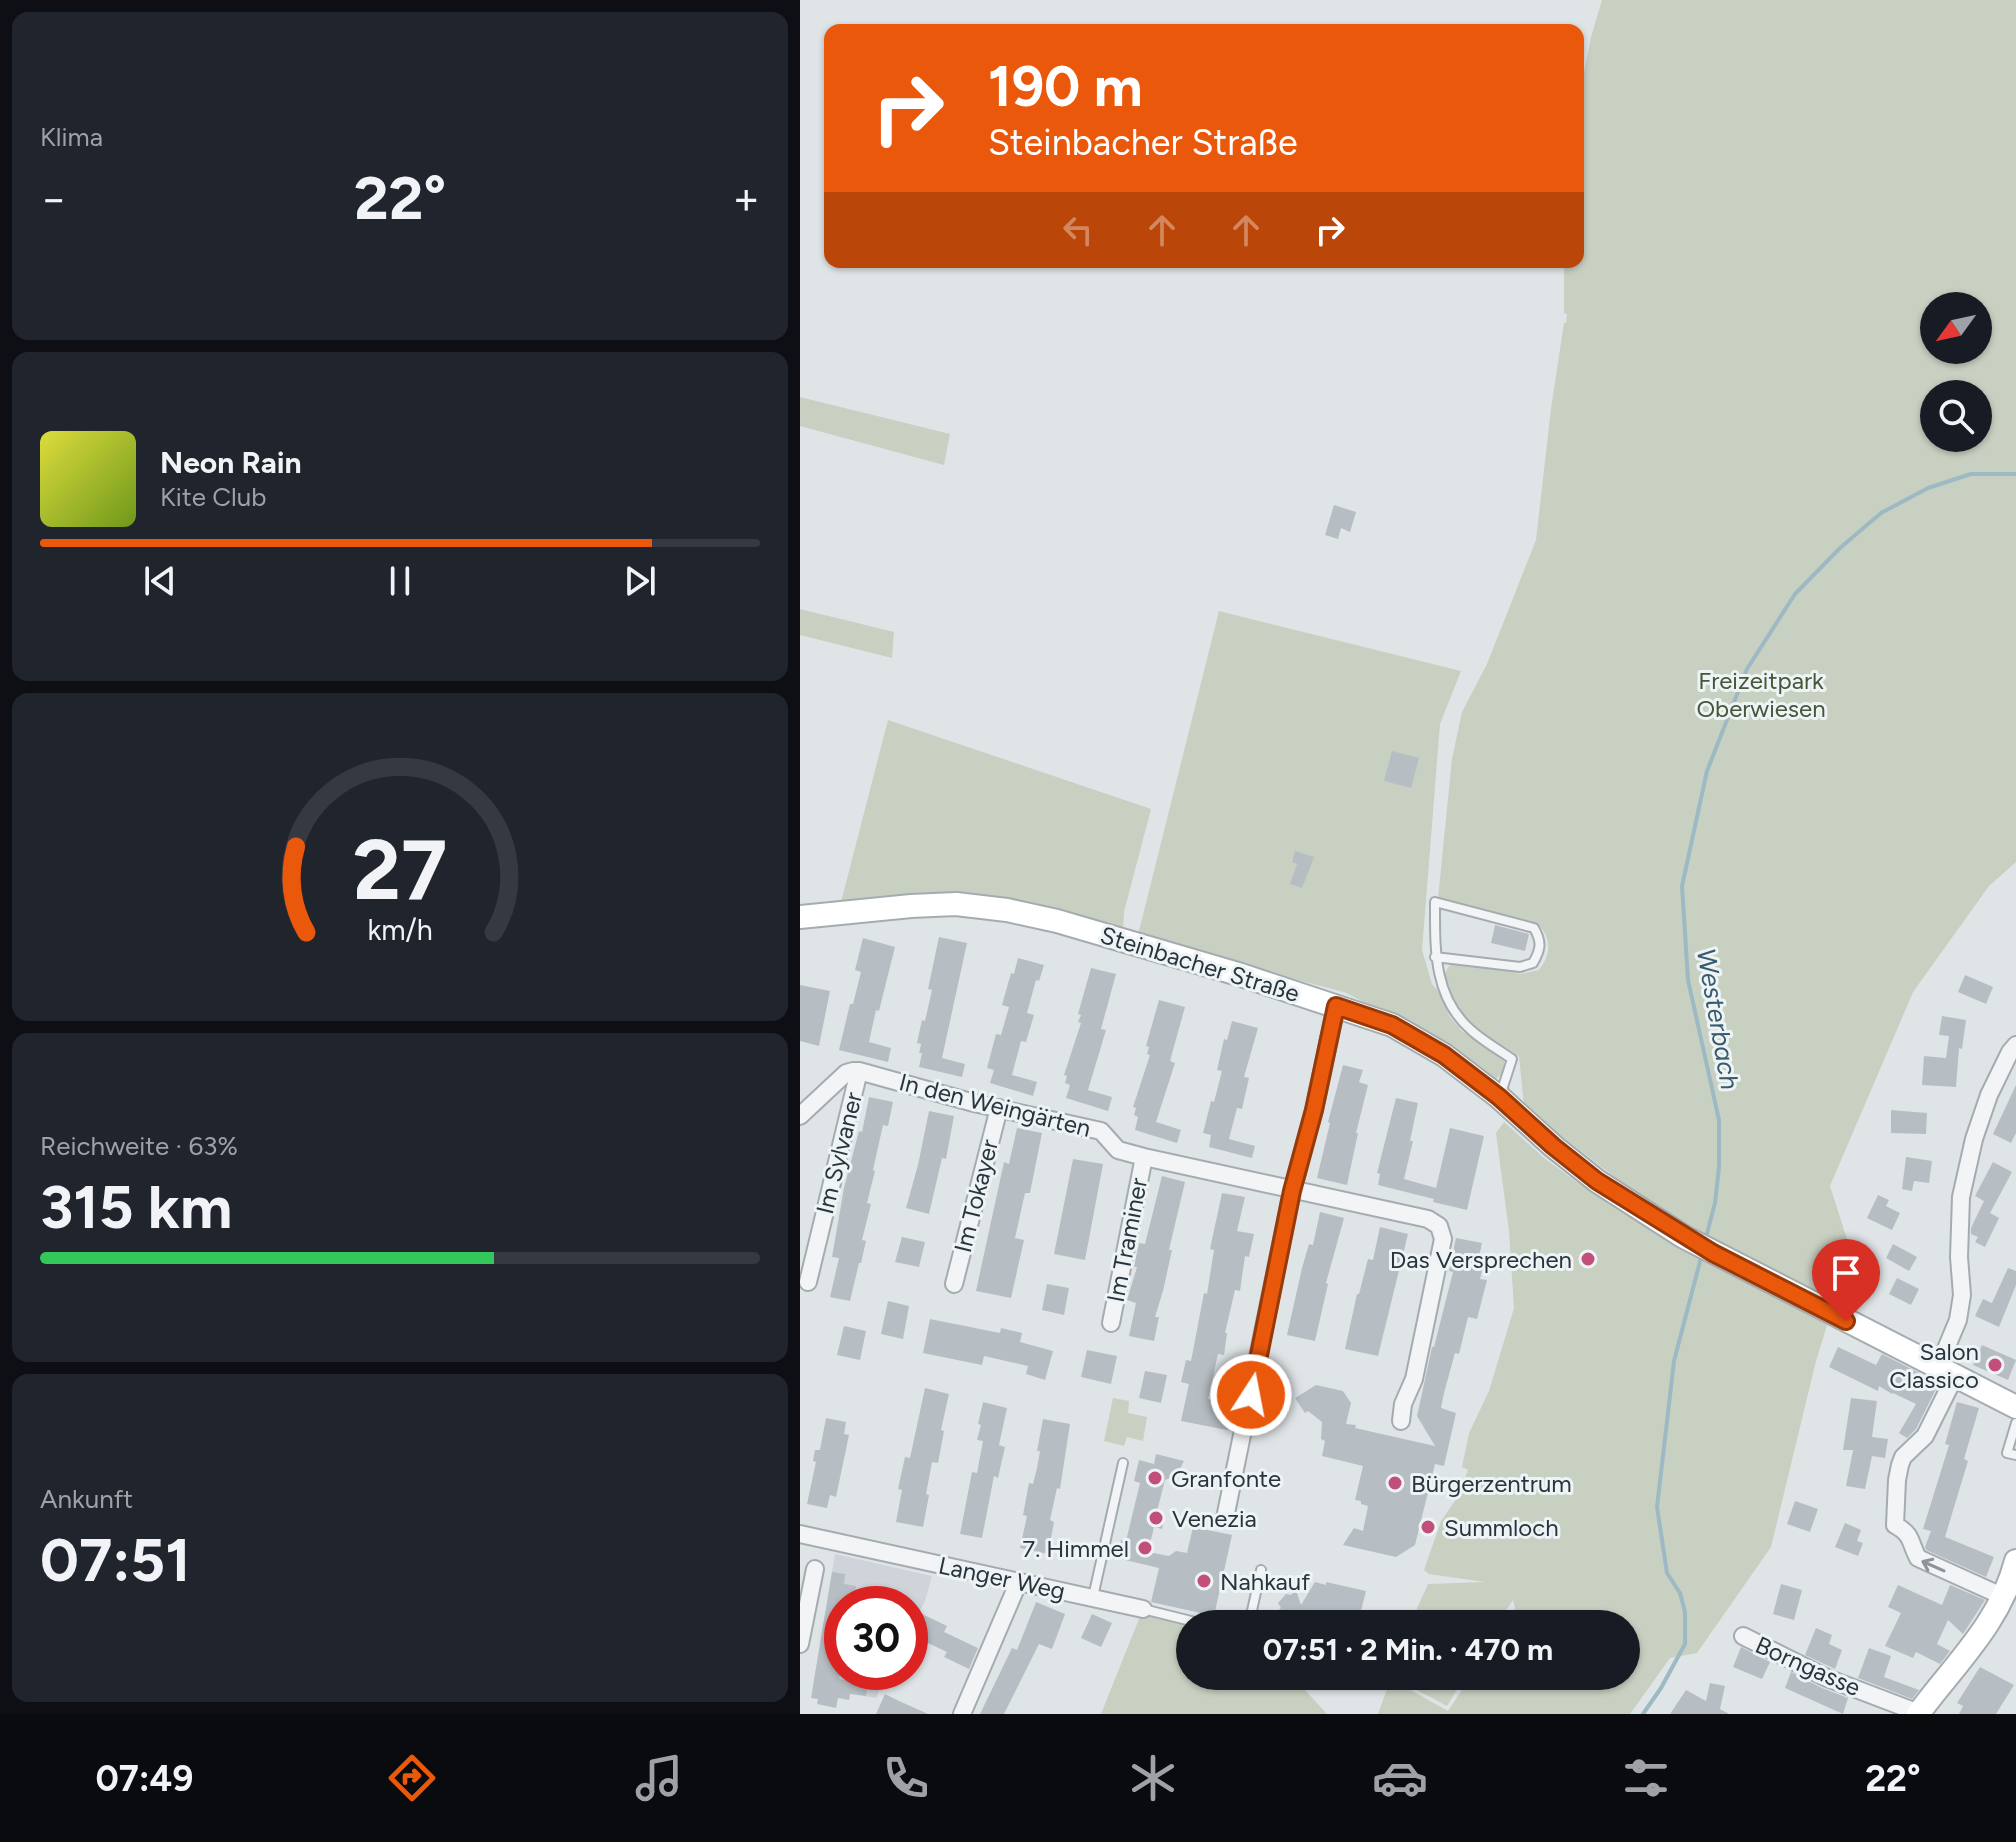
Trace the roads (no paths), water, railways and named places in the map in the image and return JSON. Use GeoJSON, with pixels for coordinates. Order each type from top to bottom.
{"type":"FeatureCollection","features":[{"type":"Feature","properties":{"kind":"main road","name":"Steinbacher Straße"},"geometry":{"type":"LineString","coordinates":[[800,917],[956,904],[1007,910],[1057,921],[1238,974],[1392,1025],[1444,1055],[1499,1097],[1597,1181],[1693,1242],[2016,1407]]}},
{"type":"Feature","properties":{"kind":"main road"},"geometry":{"type":"LineString","coordinates":[[1918,1714],[1975,1645],[2004,1597],[2015,1568]]}},
{"type":"Feature","properties":{"kind":"street"},"geometry":{"type":"LineString","coordinates":[[1225,1518],[1292,1191],[1314,1110],[1336,1006]]}},
{"type":"Feature","properties":{"kind":"street"},"geometry":{"type":"LineString","coordinates":[[2004,1597],[1923,1562],[1918,1558],[1910,1536],[1895,1525],[1900,1465],[1903,1457],[1925,1436],[1946,1372],[1958,1320],[1962,1295],[1959,1257],[1961,1197],[1974,1139],[1989,1095],[2016,1045]]}},
{"type":"Feature","properties":{"kind":"street"},"geometry":{"type":"LineString","coordinates":[[800,1116],[846,1073],[859,1071]]}},
{"type":"Feature","properties":{"kind":"street","name":"In den Weingärten"},"geometry":{"type":"LineString","coordinates":[[859,1071],[1101,1131],[1118,1150],[1144,1157],[1428,1219],[1439,1226],[1443,1239],[1414,1379],[1403,1404],[1401,1421]]}},
{"type":"Feature","properties":{"kind":"street","name":"Im Sylvaner"},"geometry":{"type":"LineString","coordinates":[[808,1282],[859,1071]]}},
{"type":"Feature","properties":{"kind":"street","name":"Im Tokayer"},"geometry":{"type":"LineString","coordinates":[[954,1284],[999,1108]]}},
{"type":"Feature","properties":{"kind":"street","name":"Im Traminer"},"geometry":{"type":"LineString","coordinates":[[1111,1323],[1144,1157]]}},
{"type":"Feature","properties":{"kind":"street","name":"Langer Weg"},"geometry":{"type":"LineString","coordinates":[[800,1534],[1143,1609]]}},
{"type":"Feature","properties":{"kind":"street"},"geometry":{"type":"LineString","coordinates":[[800,1644],[815,1569]]}},
{"type":"Feature","properties":{"kind":"street"},"geometry":{"type":"LineString","coordinates":[[962,1714],[1019,1581]]}},
{"type":"Feature","properties":{"kind":"street","name":"Borngasse"},"geometry":{"type":"LineString","coordinates":[[1743,1636],[1827,1678],[1918,1714]]}},
{"type":"Feature","properties":{"kind":"lane"},"geometry":{"type":"LineString","coordinates":[[1435,957],[1520,967],[1533,963],[1540,951],[1540,939],[1534,928],[1435,902],[1435,957],[1444,990],[1454,1011],[1471,1030],[1512,1059],[1499,1097]]}},
{"type":"Feature","properties":{"kind":"lane"},"geometry":{"type":"LineString","coordinates":[[2016,1423],[2007,1453],[2016,1455]]}},
{"type":"Feature","properties":{"kind":"lane"},"geometry":{"type":"LineString","coordinates":[[1093,1597],[1123,1463]]}},
{"type":"Feature","properties":{"kind":"lane"},"geometry":{"type":"LineString","coordinates":[[1252,1610],[1261,1570]]}},
{"type":"Feature","properties":{"kind":"lane","name":"Langer Weg"},"geometry":{"type":"LineString","coordinates":[[1143,1609],[1176,1617]]}},
{"type":"Feature","properties":{"kind":"waterway","name":"Westerbach"},"geometry":{"type":"LineString","coordinates":[[1705,1241],[1715,1203],[1719,1120],[1688,980],[1682,886],[1707,771],[1747,669],[1795,594],[1840,548],[1881,513],[1928,488],[1971,474],[2016,474]]}},
{"type":"Feature","properties":{"kind":"waterway","name":"Westerbach"},"geometry":{"type":"LineString","coordinates":[[1643,1714],[1685,1644],[1685,1612],[1680,1593],[1667,1573],[1657,1507],[1674,1361],[1702,1254]]}},
{"type":"Feature","properties":{"kind":"place","name":"Das Versprechen"},"geometry":{"type":"Point","coordinates":[1588,1259]}},
{"type":"Feature","properties":{"kind":"place","name":"Salon Classico"},"geometry":{"type":"Point","coordinates":[1995,1365]}},
{"type":"Feature","properties":{"kind":"place","name":"Granfonte"},"geometry":{"type":"Point","coordinates":[1155,1478]}},
{"type":"Feature","properties":{"kind":"place","name":"Bürgerzentrum"},"geometry":{"type":"Point","coordinates":[1395,1483]}},
{"type":"Feature","properties":{"kind":"place","name":"Venezia"},"geometry":{"type":"Point","coordinates":[1156,1518]}},
{"type":"Feature","properties":{"kind":"place","name":"Summloch"},"geometry":{"type":"Point","coordinates":[1428,1527]}},
{"type":"Feature","properties":{"kind":"place","name":"7. Himmel"},"geometry":{"type":"Point","coordinates":[1145,1548]}},
{"type":"Feature","properties":{"kind":"place","name":"Nahkauf"},"geometry":{"type":"Point","coordinates":[1204,1581]}},
{"type":"Feature","properties":{"kind":"park label","name":"Freizeitpark Oberwiesen"},"geometry":{"type":"Point","coordinates":[1761,694]}}]}
